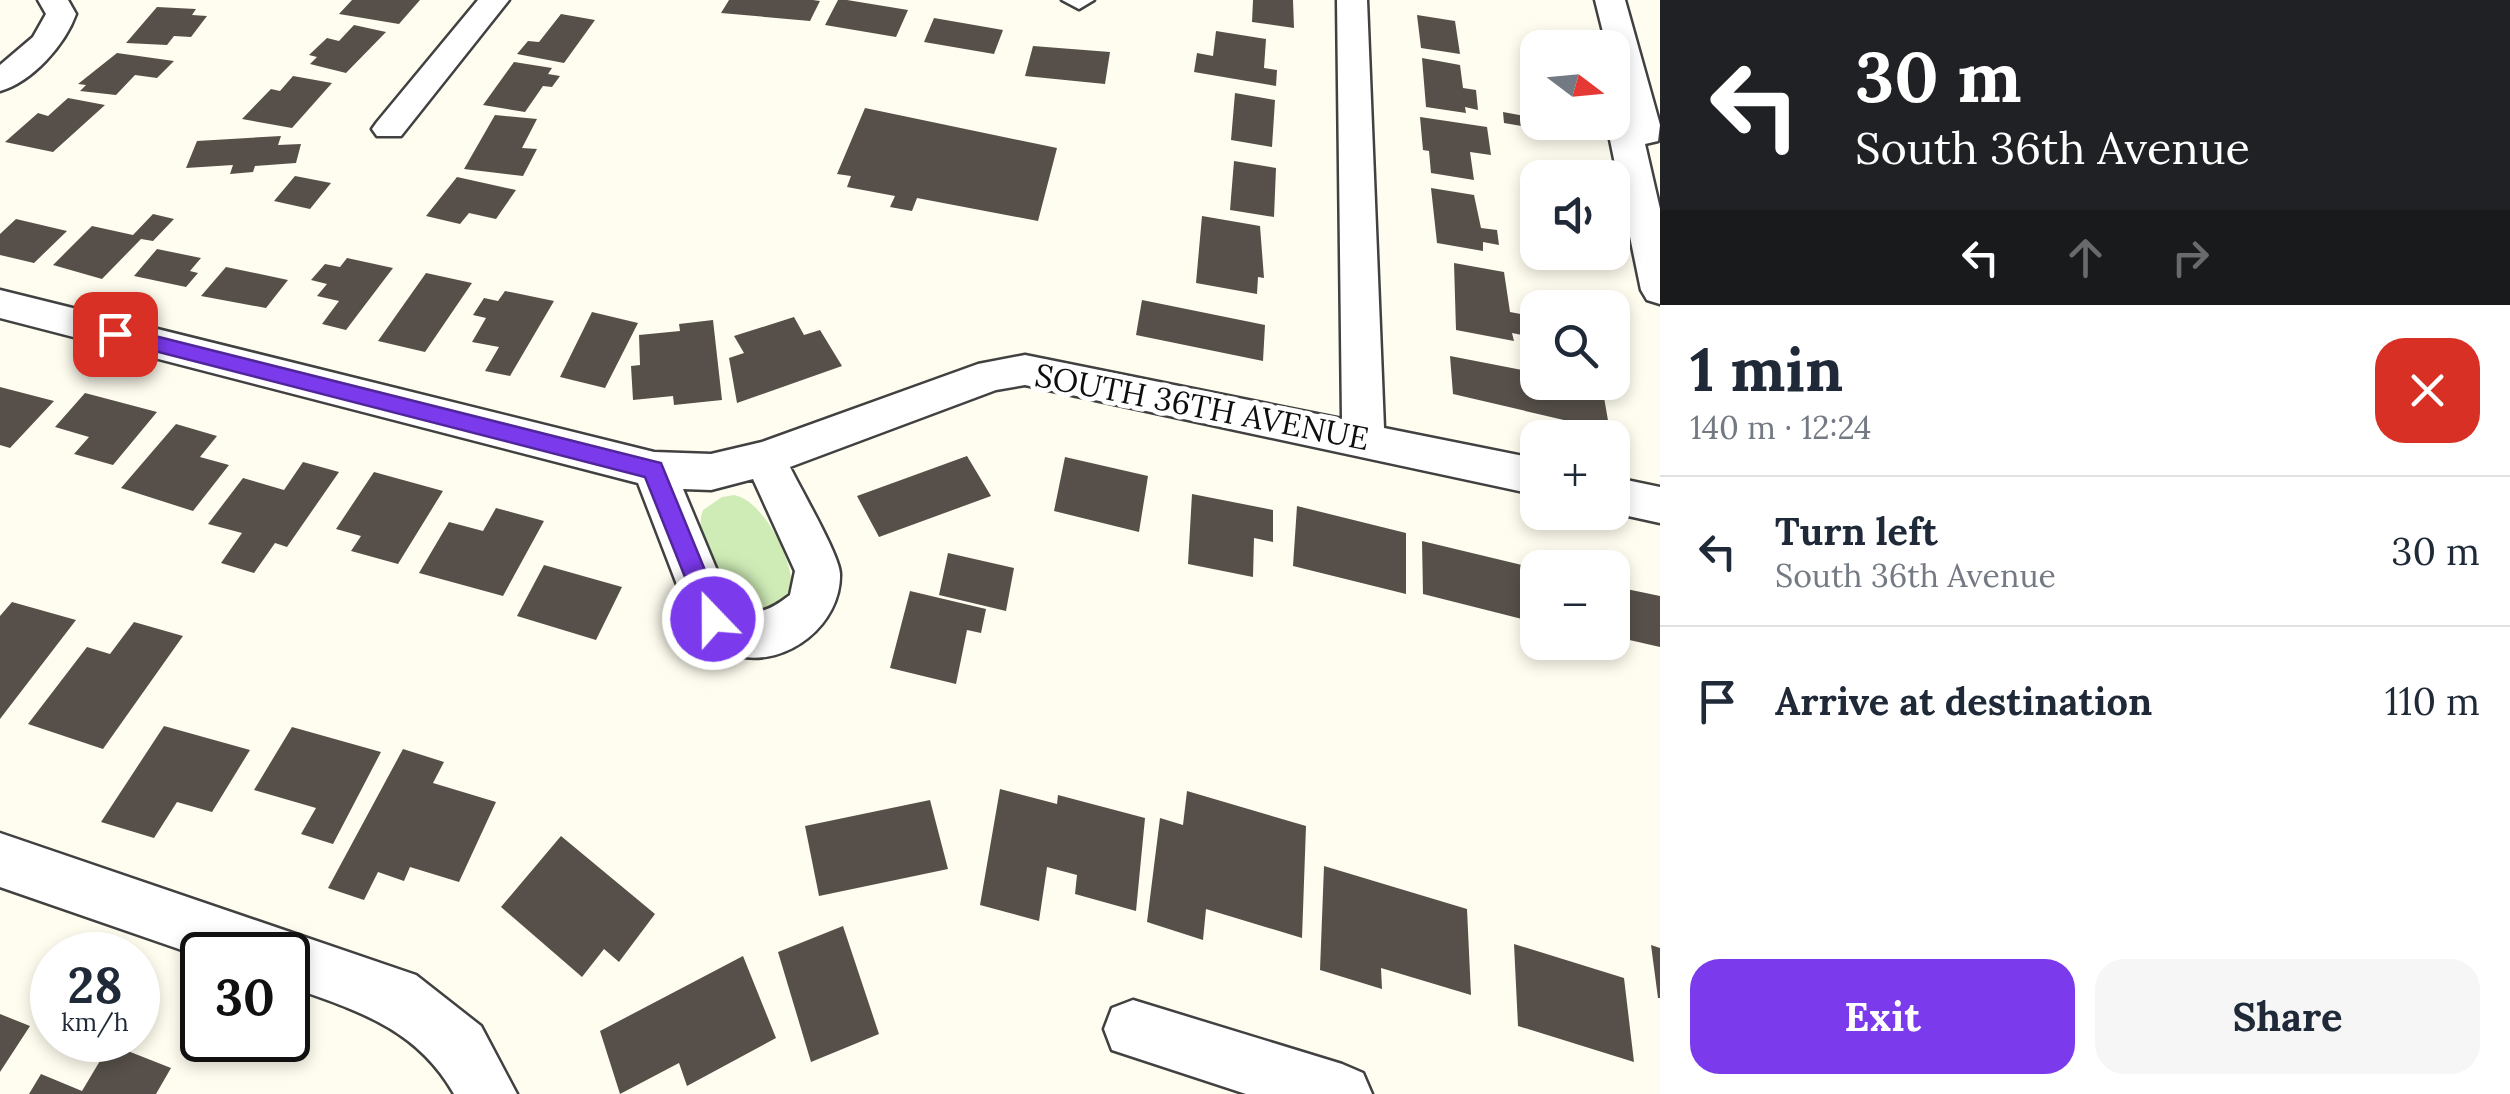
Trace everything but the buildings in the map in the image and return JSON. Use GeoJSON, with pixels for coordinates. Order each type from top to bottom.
{"type":"FeatureCollection","features":[{"type":"Feature","properties":{"kind":"street"},"geometry":{"type":"LineString","coordinates":[[0,81],[46,44],[57,29],[61,14],[53,0]]}},
{"type":"Feature","properties":{"kind":"street"},"geometry":{"type":"LineString","coordinates":[[388,129],[494,0]]}},
{"type":"Feature","properties":{"kind":"street"},"geometry":{"type":"LineString","coordinates":[[1352,0],[1363,438]]}},
{"type":"Feature","properties":{"kind":"street"},"geometry":{"type":"LineString","coordinates":[[1610,0],[1646,134],[1625,130],[1660,290]]}},
{"type":"Feature","properties":{"kind":"street","name":"SOUTH 36TH AVENUE"},"geometry":{"type":"LineString","coordinates":[[0,304],[654,470],[711,472],[764,459],[992,375],[1026,370],[1520,474]]}},
{"type":"Feature","properties":{"kind":"street"},"geometry":{"type":"LineString","coordinates":[[654,470],[713,619],[740,635],[777,632],[811,607],[818,571],[764,459]]}},
{"type":"Feature","properties":{"kind":"street"},"geometry":{"type":"LineString","coordinates":[[1630,498],[1660,505]]}},
{"type":"Feature","properties":{"kind":"street"},"geometry":{"type":"LineString","coordinates":[[0,860],[211,932]]}},
{"type":"Feature","properties":{"kind":"street"},"geometry":{"type":"LineString","coordinates":[[310,966],[396,995],[460,1047],[486,1094]]}},
{"type":"Feature","properties":{"kind":"street"},"geometry":{"type":"LineString","coordinates":[[1134,1029],[1342,1094]]}},
{"type":"Feature","properties":{"kind":"green space"},"geometry":{"type":"Polygon","coordinates":[[[734,495],[767,521],[789,567],[791,594],[771,613],[743,613],[719,579],[706,549],[703,510],[722,497],[734,495]]]}},
{"type":"Feature","properties":{"kind":"route"},"geometry":{"type":"LineString","coordinates":[[115,334],[654,470],[713,619]]}}]}
